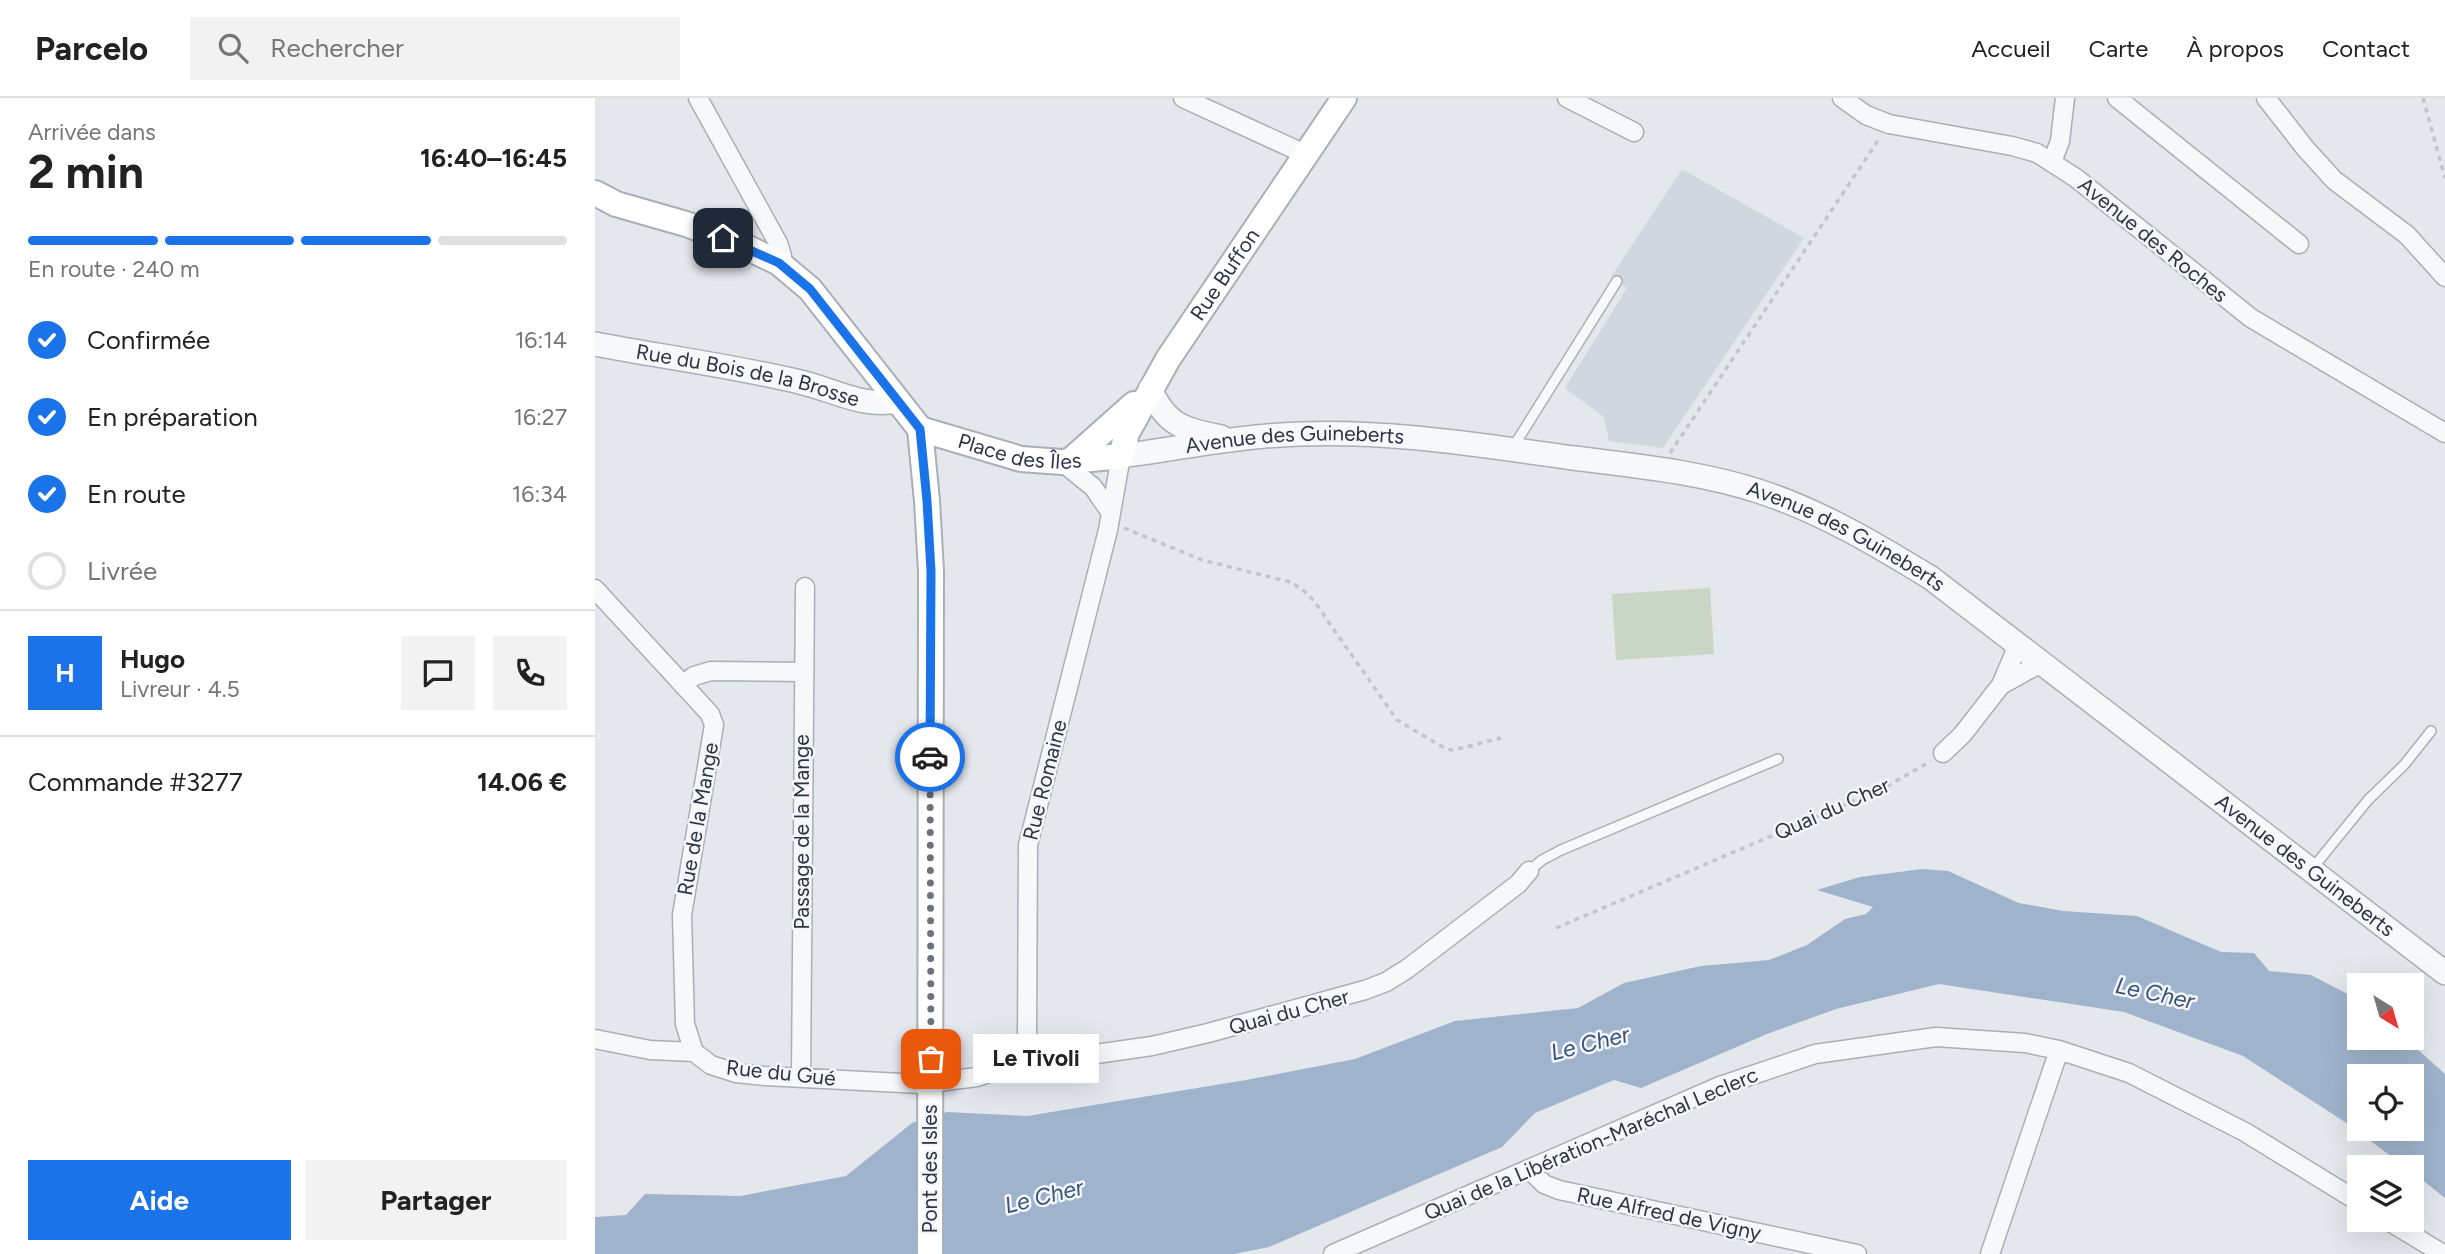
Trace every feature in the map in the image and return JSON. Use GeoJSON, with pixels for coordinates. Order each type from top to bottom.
{"type":"FeatureCollection","features":[{"type":"Feature","properties":{"kind":"main road","name":"Rue Buffon"},"geometry":{"type":"LineString","coordinates":[[1121,456],[1127,433],[1168,359],[1344,98]]}},
{"type":"Feature","properties":{"kind":"main road"},"geometry":{"type":"LineString","coordinates":[[595,193],[616,204],[686,224],[742,244],[779,263],[810,289],[920,429]]}},
{"type":"Feature","properties":{"kind":"main road"},"geometry":{"type":"LineString","coordinates":[[1066,462],[1150,389]]}},
{"type":"Feature","properties":{"kind":"main road","name":"Place des Îles"},"geometry":{"type":"LineString","coordinates":[[920,429],[1021,459],[1066,462],[1121,456]]}},
{"type":"Feature","properties":{"kind":"main road","name":"Pont des Isles"},"geometry":{"type":"LineString","coordinates":[[920,429],[931,571],[930,1254]]}},
{"type":"Feature","properties":{"kind":"street"},"geometry":{"type":"LineString","coordinates":[[698,98],[778,243],[782,256],[779,263]]}},
{"type":"Feature","properties":{"kind":"street"},"geometry":{"type":"LineString","coordinates":[[1183,98],[1305,155]]}},
{"type":"Feature","properties":{"kind":"street"},"geometry":{"type":"LineString","coordinates":[[1567,98],[1634,132]]}},
{"type":"Feature","properties":{"kind":"street","name":"Avenue des Roches"},"geometry":{"type":"LineString","coordinates":[[1842,98],[1866,115],[1889,124],[2037,153],[2075,178],[2251,318],[2445,433]]}},
{"type":"Feature","properties":{"kind":"street"},"geometry":{"type":"LineString","coordinates":[[2052,162],[2060,141],[2065,98]]}},
{"type":"Feature","properties":{"kind":"street"},"geometry":{"type":"LineString","coordinates":[[2117,98],[2299,244]]}},
{"type":"Feature","properties":{"kind":"street"},"geometry":{"type":"LineString","coordinates":[[2266,98],[2305,148],[2335,180],[2407,235],[2445,277]]}},
{"type":"Feature","properties":{"kind":"street","name":"Rue du Bois de la Brosse"},"geometry":{"type":"LineString","coordinates":[[595,344],[801,382],[863,402],[883,404],[898,401]]}},
{"type":"Feature","properties":{"kind":"street"},"geometry":{"type":"LineString","coordinates":[[1150,389],[1159,409],[1175,422],[1192,431],[1234,440]]}},
{"type":"Feature","properties":{"kind":"street","name":"Avenue des Guineberts"},"geometry":{"type":"LineString","coordinates":[[1121,456],[1299,433],[1361,434],[1661,468],[1773,496],[1811,511],[1931,578],[2445,973]]}},
{"type":"Feature","properties":{"kind":"street","name":"Rue Romaine"},"geometry":{"type":"LineString","coordinates":[[1011,1063],[1027,1036],[1028,845],[1110,517],[1121,456]]}},
{"type":"Feature","properties":{"kind":"street"},"geometry":{"type":"LineString","coordinates":[[1066,462],[1093,487],[1110,517]]}},
{"type":"Feature","properties":{"kind":"street","name":"Passage de la Mange"},"geometry":{"type":"LineString","coordinates":[[801,1077],[805,587]]}},
{"type":"Feature","properties":{"kind":"street","name":"Rue de la Mange"},"geometry":{"type":"LineString","coordinates":[[595,589],[710,714],[714,725],[682,915],[685,1024],[694,1052]]}},
{"type":"Feature","properties":{"kind":"street"},"geometry":{"type":"LineString","coordinates":[[1943,753],[1962,735],[2001,685],[2018,645]]}},
{"type":"Feature","properties":{"kind":"street"},"geometry":{"type":"LineString","coordinates":[[2001,685],[2041,663]]}},
{"type":"Feature","properties":{"kind":"street"},"geometry":{"type":"LineString","coordinates":[[683,685],[694,676],[711,671],[804,672]]}},
{"type":"Feature","properties":{"kind":"street","name":"Quai du Cher"},"geometry":{"type":"LineString","coordinates":[[1011,1063],[1026,1064],[1152,1046],[1260,1021],[1365,990],[1386,982],[1407,969],[1518,884],[1529,871]]}},
{"type":"Feature","properties":{"kind":"street","name":"Quai de la Libération-Maréchal Leclerc"},"geometry":{"type":"LineString","coordinates":[[1333,1254],[1720,1086],[1815,1054],[1935,1037],[2025,1043],[2059,1050],[2129,1073],[2245,1132],[2347,1195]]}},
{"type":"Feature","properties":{"kind":"street","name":"Rue du Gué"},"geometry":{"type":"LineString","coordinates":[[595,1038],[650,1050],[694,1052],[711,1065],[736,1073],[801,1077],[930,1095]]}},
{"type":"Feature","properties":{"kind":"street"},"geometry":{"type":"LineString","coordinates":[[1990,1254],[2059,1050]]}},
{"type":"Feature","properties":{"kind":"street"},"geometry":{"type":"LineString","coordinates":[[930,1095],[1011,1063]]}},
{"type":"Feature","properties":{"kind":"street","name":"Rue Alfred de Vigny"},"geometry":{"type":"LineString","coordinates":[[1529,1169],[1544,1184],[1559,1190],[1857,1254]]}},
{"type":"Feature","properties":{"kind":"street"},"geometry":{"type":"LineString","coordinates":[[2407,1232],[2443,1254]]}},
{"type":"Feature","properties":{"kind":"lane"},"geometry":{"type":"LineString","coordinates":[[1511,450],[1617,281]]}},
{"type":"Feature","properties":{"kind":"lane"},"geometry":{"type":"LineString","coordinates":[[2311,870],[2368,800],[2404,765],[2431,731]]}},
{"type":"Feature","properties":{"kind":"lane"},"geometry":{"type":"LineString","coordinates":[[1529,871],[1542,860],[1562,850],[1778,759]]}},
{"type":"Feature","properties":{"kind":"path"},"geometry":{"type":"LineString","coordinates":[[2423,98],[2445,178]]}},
{"type":"Feature","properties":{"kind":"path"},"geometry":{"type":"LineString","coordinates":[[1671,453],[1889,124]]}},
{"type":"Feature","properties":{"kind":"path"},"geometry":{"type":"LineString","coordinates":[[1110,517],[1202,560],[1290,582],[1302,589],[1314,600],[1397,720],[1441,746],[1451,750],[1501,738]]}},
{"type":"Feature","properties":{"kind":"path","name":"Quai du Cher"},"geometry":{"type":"LineString","coordinates":[[1556,928],[1884,788],[1943,753]]}},
{"type":"Feature","properties":{"kind":"shaded area"},"geometry":{"type":"Polygon","coordinates":[[[1682,169],[1804,238],[1663,448],[1609,441],[1604,417],[1565,388],[1627,288],[1611,277],[1682,169]]]}},
{"type":"Feature","properties":{"kind":"green space"},"geometry":{"type":"Polygon","coordinates":[[[1710,588],[1714,654],[1616,660],[1612,594],[1710,588]]]}},
{"type":"Feature","properties":{"kind":"water","name":"Le Cher"},"geometry":{"type":"Polygon","coordinates":[[[1922,869],[1948,871],[2019,903],[2063,911],[2137,916],[2221,952],[2254,953],[2269,971],[2311,975],[2347,994],[2347,1050],[2418,1050],[2445,1074],[2445,1198],[2424,1181],[2424,1155],[2389,1155],[2371,1141],[2424,1141],[2424,1064],[2347,1064],[2347,1123],[2243,1056],[2124,1012],[1939,984],[1836,1009],[1767,1034],[1641,1088],[1614,1080],[1535,1113],[1502,1147],[1269,1247],[1234,1254],[595,1254],[595,1217],[626,1215],[645,1194],[740,1196],[846,1176],[912,1123],[947,1112],[1027,1116],[1355,1059],[1455,1021],[1578,1008],[1624,983],[1701,966],[1769,960],[1807,945],[1845,919],[1866,914],[1873,907],[1817,890],[1860,877],[1922,869]]]}},
{"type":"Feature","properties":{"kind":"way so far"},"geometry":{"type":"LineString","coordinates":[[930,757],[931,1059]]}},
{"type":"Feature","properties":{"kind":"place","name":"Le Tivoli"},"geometry":{"type":"Point","coordinates":[931,1059]}},
{"type":"Feature","properties":{"kind":"route"},"geometry":{"type":"LineString","coordinates":[[723,238],[742,244],[779,263],[810,289],[920,429],[931,571],[930,757]]}}]}
